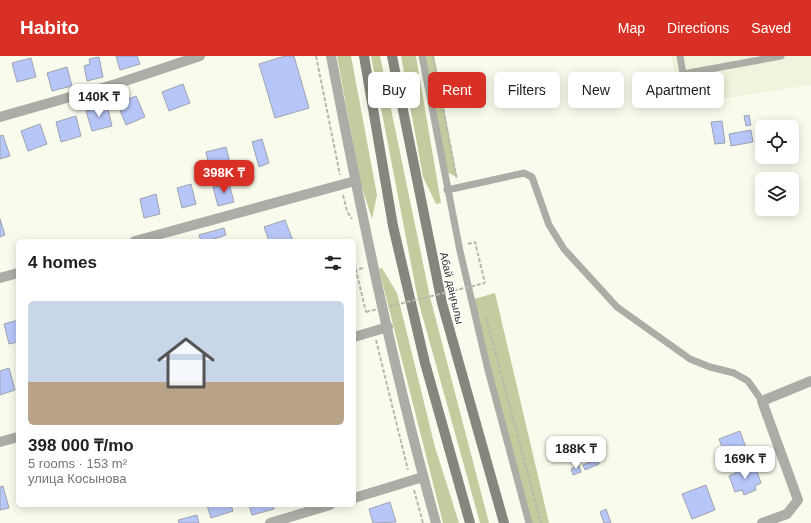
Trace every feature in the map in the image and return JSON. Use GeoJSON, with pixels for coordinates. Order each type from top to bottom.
{"type":"FeatureCollection","features":[{"type":"Feature","properties":{"kind":"main road"},"geometry":{"type":"LineString","coordinates":[[364,56],[393,226],[425,363],[470,523]]}},
{"type":"Feature","properties":{"kind":"main road","name":"Абай даңғылы"},"geometry":{"type":"LineString","coordinates":[[392,56],[442,303],[504,523]]}},
{"type":"Feature","properties":{"kind":"street"},"geometry":{"type":"LineString","coordinates":[[0,117],[116,84],[200,56]]}},
{"type":"Feature","properties":{"kind":"street"},"geometry":{"type":"LineString","coordinates":[[331,56],[355,181],[423,477],[436,523]]}},
{"type":"Feature","properties":{"kind":"street"},"geometry":{"type":"LineString","coordinates":[[142,239],[355,181]]}},
{"type":"Feature","properties":{"kind":"street"},"geometry":{"type":"LineString","coordinates":[[0,278],[16,274]]}},
{"type":"Feature","properties":{"kind":"street"},"geometry":{"type":"LineString","coordinates":[[356,336],[388,327]]}},
{"type":"Feature","properties":{"kind":"street"},"geometry":{"type":"LineString","coordinates":[[762,523],[787,514],[798,500],[762,401],[811,381]]}},
{"type":"Feature","properties":{"kind":"street"},"geometry":{"type":"LineString","coordinates":[[0,442],[16,438]]}},
{"type":"Feature","properties":{"kind":"street"},"geometry":{"type":"LineString","coordinates":[[356,497],[423,477]]}},
{"type":"Feature","properties":{"kind":"street"},"geometry":{"type":"LineString","coordinates":[[270,523],[323,507]]}},
{"type":"Feature","properties":{"kind":"lane"},"geometry":{"type":"LineString","coordinates":[[422,56],[447,190],[488,370],[529,523]]}},
{"type":"Feature","properties":{"kind":"lane"},"geometry":{"type":"LineString","coordinates":[[680,56],[683,74],[781,56]]}},
{"type":"Feature","properties":{"kind":"lane"},"geometry":{"type":"LineString","coordinates":[[447,190],[524,173],[532,177],[548,225],[564,250],[617,307],[690,359],[710,368],[734,373],[748,381],[762,401]]}},
{"type":"Feature","properties":{"kind":"path"},"geometry":{"type":"LineString","coordinates":[[433,56],[459,187]]}},
{"type":"Feature","properties":{"kind":"path"},"geometry":{"type":"LineString","coordinates":[[365,268],[356,270],[366,312],[485,283],[475,242],[466,245]]}},
{"type":"Feature","properties":{"kind":"path"},"geometry":{"type":"LineString","coordinates":[[484,314],[487,320],[541,523]]}},
{"type":"Feature","properties":{"kind":"path"},"geometry":{"type":"LineString","coordinates":[[376,341],[411,481],[424,523]]}},
{"type":"Feature","properties":{"kind":"shaded area"},"geometry":{"type":"Polygon","coordinates":[[[671,56],[811,56],[811,85],[724,98],[724,72],[674,72],[671,56]]]}},
{"type":"Feature","properties":{"kind":"green space"},"geometry":{"type":"Polygon","coordinates":[[[337,56],[351,56],[377,195],[372,219],[360,181],[337,56]]]}},
{"type":"Feature","properties":{"kind":"green space"},"geometry":{"type":"Polygon","coordinates":[[[371,56],[380,56],[383,72],[374,72],[371,56]]]}},
{"type":"Feature","properties":{"kind":"green space"},"geometry":{"type":"Polygon","coordinates":[[[401,56],[416,56],[419,72],[404,72],[401,56]]]}},
{"type":"Feature","properties":{"kind":"green space"},"geometry":{"type":"Polygon","coordinates":[[[422,56],[434,56],[437,72],[428,72],[428,87],[422,56]]]}},
{"type":"Feature","properties":{"kind":"green space"},"geometry":{"type":"Polygon","coordinates":[[[420,80],[441,203],[436,204],[423,177],[410,108],[420,108],[420,80]]]}},
{"type":"Feature","properties":{"kind":"green space"},"geometry":{"type":"Polygon","coordinates":[[[381,108],[391,108],[430,297],[489,523],[480,523],[418,300],[381,108]]]}},
{"type":"Feature","properties":{"kind":"green space"},"geometry":{"type":"Polygon","coordinates":[[[432,108],[444,108],[457,177],[444,171],[432,108]]]}},
{"type":"Feature","properties":{"kind":"green space"},"geometry":{"type":"Polygon","coordinates":[[[382,268],[397,293],[435,447],[459,523],[443,523],[379,269],[382,268]]]}},
{"type":"Feature","properties":{"kind":"green space"},"geometry":{"type":"Polygon","coordinates":[[[495,293],[549,523],[529,523],[471,300],[495,293]]]}},
{"type":"Feature","properties":{"kind":"building"},"geometry":{"type":"Polygon","coordinates":[[[116,56],[137,56],[140,64],[120,70],[116,56]]]}},
{"type":"Feature","properties":{"kind":"building"},"geometry":{"type":"Polygon","coordinates":[[[285,56],[294,56],[309,108],[275,118],[259,64],[285,56]]]}},
{"type":"Feature","properties":{"kind":"building"},"geometry":{"type":"Polygon","coordinates":[[[99,57],[103,77],[87,81],[84,66],[90,64],[89,59],[99,57]]]}},
{"type":"Feature","properties":{"kind":"building"},"geometry":{"type":"Polygon","coordinates":[[[31,58],[36,77],[17,82],[12,63],[31,58]]]}},
{"type":"Feature","properties":{"kind":"building"},"geometry":{"type":"Polygon","coordinates":[[[67,67],[72,86],[52,91],[47,73],[67,67]]]}},
{"type":"Feature","properties":{"kind":"building"},"geometry":{"type":"Polygon","coordinates":[[[183,84],[190,103],[169,111],[162,92],[183,84]]]}},
{"type":"Feature","properties":{"kind":"building"},"geometry":{"type":"Polygon","coordinates":[[[136,96],[145,117],[126,125],[117,103],[136,96]]]}},
{"type":"Feature","properties":{"kind":"building"},"geometry":{"type":"Polygon","coordinates":[[[107,105],[112,126],[92,131],[86,111],[107,105]]]}},
{"type":"Feature","properties":{"kind":"building"},"geometry":{"type":"Polygon","coordinates":[[[749,115],[751,125],[746,126],[744,116],[749,115]]]}},
{"type":"Feature","properties":{"kind":"building"},"geometry":{"type":"Polygon","coordinates":[[[76,116],[81,136],[61,142],[56,122],[76,116]]]}},
{"type":"Feature","properties":{"kind":"building"},"geometry":{"type":"Polygon","coordinates":[[[722,121],[725,143],[715,144],[711,122],[722,121]]]}},
{"type":"Feature","properties":{"kind":"building"},"geometry":{"type":"Polygon","coordinates":[[[40,124],[47,144],[28,151],[21,131],[40,124]]]}},
{"type":"Feature","properties":{"kind":"building"},"geometry":{"type":"Polygon","coordinates":[[[751,130],[753,142],[731,146],[729,134],[751,130]]]}},
{"type":"Feature","properties":{"kind":"building"},"geometry":{"type":"Polygon","coordinates":[[[3,135],[10,156],[0,159],[0,136],[3,135]]]}},
{"type":"Feature","properties":{"kind":"building"},"geometry":{"type":"Polygon","coordinates":[[[262,139],[269,163],[259,167],[252,142],[262,139]]]}},
{"type":"Feature","properties":{"kind":"building"},"geometry":{"type":"Polygon","coordinates":[[[226,147],[230,163],[210,169],[206,152],[226,147]]]}},
{"type":"Feature","properties":{"kind":"building"},"geometry":{"type":"Polygon","coordinates":[[[229,183],[234,202],[218,206],[213,187],[229,183]]]}},
{"type":"Feature","properties":{"kind":"building"},"geometry":{"type":"Polygon","coordinates":[[[191,184],[196,204],[182,208],[177,188],[191,184]]]}},
{"type":"Feature","properties":{"kind":"building"},"geometry":{"type":"Polygon","coordinates":[[[156,194],[160,214],[144,218],[140,199],[156,194]]]}},
{"type":"Feature","properties":{"kind":"building"},"geometry":{"type":"Polygon","coordinates":[[[0,219],[5,235],[0,237],[0,219]]]}},
{"type":"Feature","properties":{"kind":"building"},"geometry":{"type":"Polygon","coordinates":[[[285,220],[292,239],[268,239],[264,227],[285,220]]]}},
{"type":"Feature","properties":{"kind":"building"},"geometry":{"type":"Polygon","coordinates":[[[224,228],[226,235],[214,239],[200,239],[199,235],[224,228]]]}},
{"type":"Feature","properties":{"kind":"building"},"geometry":{"type":"Polygon","coordinates":[[[16,321],[16,342],[9,344],[4,324],[16,321]]]}},
{"type":"Feature","properties":{"kind":"building"},"geometry":{"type":"Polygon","coordinates":[[[9,368],[15,390],[0,395],[0,371],[9,368]]]}},
{"type":"Feature","properties":{"kind":"building"},"geometry":{"type":"Polygon","coordinates":[[[740,431],[749,456],[728,464],[719,439],[740,431]]]}},
{"type":"Feature","properties":{"kind":"building"},"geometry":{"type":"Polygon","coordinates":[[[597,459],[599,464],[585,470],[583,465],[597,459]]]}},
{"type":"Feature","properties":{"kind":"building"},"geometry":{"type":"Polygon","coordinates":[[[579,466],[581,472],[573,475],[571,469],[579,466]]]}},
{"type":"Feature","properties":{"kind":"building"},"geometry":{"type":"Polygon","coordinates":[[[747,466],[748,468],[755,466],[761,483],[755,486],[756,490],[744,495],[742,490],[735,492],[729,476],[736,473],[735,470],[747,466]]]}},
{"type":"Feature","properties":{"kind":"building"},"geometry":{"type":"Polygon","coordinates":[[[706,485],[715,510],[692,519],[682,494],[706,485]]]}},
{"type":"Feature","properties":{"kind":"building"},"geometry":{"type":"Polygon","coordinates":[[[3,486],[9,508],[0,510],[0,487],[3,486]]]}},
{"type":"Feature","properties":{"kind":"building"},"geometry":{"type":"Polygon","coordinates":[[[390,502],[396,522],[373,523],[369,509],[390,502]]]}},
{"type":"Feature","properties":{"kind":"building"},"geometry":{"type":"Polygon","coordinates":[[[208,507],[232,507],[233,511],[211,518],[208,507]]]}},
{"type":"Feature","properties":{"kind":"building"},"geometry":{"type":"Polygon","coordinates":[[[250,507],[274,507],[274,509],[252,515],[250,507]]]}},
{"type":"Feature","properties":{"kind":"building"},"geometry":{"type":"Polygon","coordinates":[[[606,509],[611,523],[604,523],[600,512],[606,509]]]}},
{"type":"Feature","properties":{"kind":"building"},"geometry":{"type":"Polygon","coordinates":[[[197,515],[199,523],[179,523],[178,520],[197,515]]]}}]}
